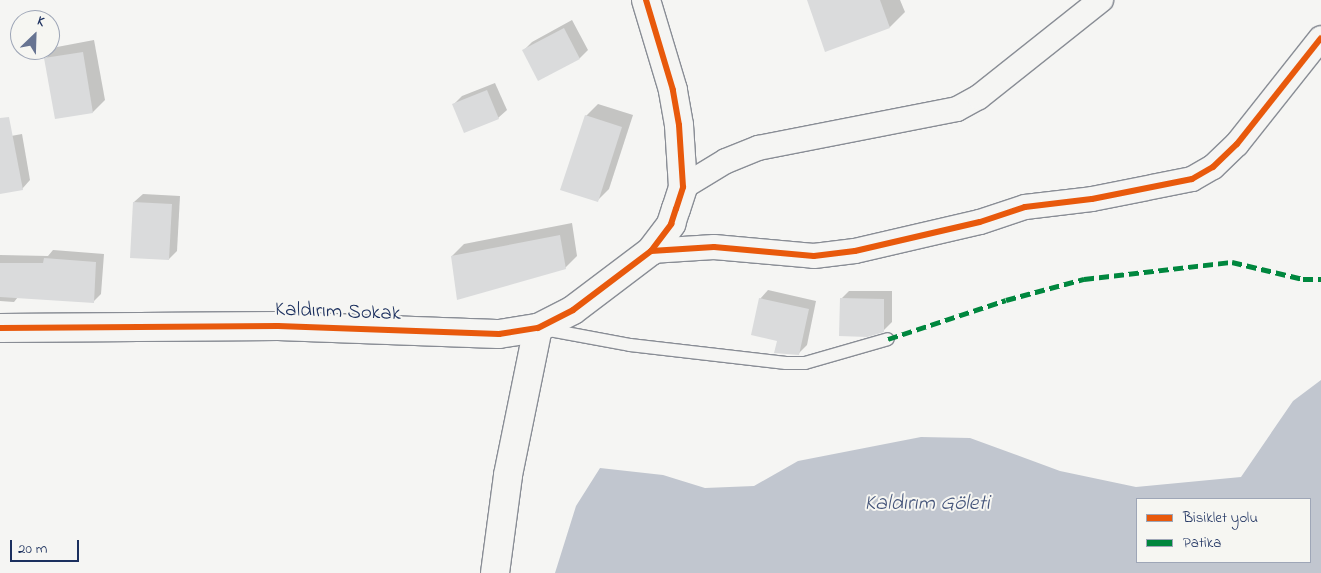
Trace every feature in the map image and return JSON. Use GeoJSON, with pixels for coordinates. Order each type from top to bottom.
{"type":"FeatureCollection","features":[{"type":"Feature","properties":{"kind":"street"},"geometry":{"type":"LineString","coordinates":[[646,0],[673,90],[682,187],[726,161],[758,148],[957,109],[979,97],[1101,0]]}},
{"type":"Feature","properties":{"kind":"street"},"geometry":{"type":"LineString","coordinates":[[651,252],[714,247],[814,256],[855,251],[980,222],[1025,207],[1092,199],[1192,180],[1213,167],[1237,144],[1321,38]]}},
{"type":"Feature","properties":{"kind":"street","name":"Kaldırım Sokak"},"geometry":{"type":"LineString","coordinates":[[0,328],[278,326],[499,334],[538,328],[574,310],[651,252],[671,224],[682,187]]}},
{"type":"Feature","properties":{"kind":"street"},"geometry":{"type":"LineString","coordinates":[[495,573],[508,475],[538,328]]}},
{"type":"Feature","properties":{"kind":"lane"},"geometry":{"type":"LineString","coordinates":[[538,328],[630,345],[786,363],[806,363],[888,339]]}},
{"type":"Feature","properties":{"kind":"water","name":"Kaldırım Göleti"},"geometry":{"type":"Polygon","coordinates":[[[1321,380],[1321,573],[555,573],[576,506],[600,468],[663,475],[705,488],[754,486],[798,461],[921,437],[970,438],[1060,471],[1136,487],[1241,477],[1293,401],[1321,380]]]}},
{"type":"Feature","properties":{"kind":"building"},"geometry":{"type":"Polygon","coordinates":[[[807,0],[880,0],[890,28],[825,52],[807,0]]]}},
{"type":"Feature","properties":{"kind":"building"},"geometry":{"type":"Polygon","coordinates":[[[564,28],[580,59],[538,81],[522,50],[564,28]]]}},
{"type":"Feature","properties":{"kind":"building"},"geometry":{"type":"Polygon","coordinates":[[[83,52],[93,113],[55,119],[44,60],[60,60],[60,56],[83,52]]]}},
{"type":"Feature","properties":{"kind":"building"},"geometry":{"type":"Polygon","coordinates":[[[487,90],[499,119],[464,133],[452,104],[487,90]]]}},
{"type":"Feature","properties":{"kind":"building"},"geometry":{"type":"Polygon","coordinates":[[[585,115],[622,127],[598,202],[560,190],[585,115]]]}},
{"type":"Feature","properties":{"kind":"building"},"geometry":{"type":"Polygon","coordinates":[[[9,117],[23,190],[0,194],[0,118],[9,117]]]}},
{"type":"Feature","properties":{"kind":"building"},"geometry":{"type":"Polygon","coordinates":[[[133,202],[172,204],[169,260],[130,258],[133,202]]]}},
{"type":"Feature","properties":{"kind":"building"},"geometry":{"type":"Polygon","coordinates":[[[560,235],[566,269],[457,300],[451,256],[560,235]]]}},
{"type":"Feature","properties":{"kind":"building"},"geometry":{"type":"Polygon","coordinates":[[[44,258],[96,262],[94,303],[0,297],[0,263],[43,263],[44,258]]]}},
{"type":"Feature","properties":{"kind":"building"},"geometry":{"type":"Polygon","coordinates":[[[759,298],[809,309],[799,355],[774,353],[777,341],[751,335],[759,298]]]}},
{"type":"Feature","properties":{"kind":"building"},"geometry":{"type":"Polygon","coordinates":[[[840,298],[884,299],[884,332],[867,337],[839,336],[840,298]]]}},
{"type":"Feature","properties":{"kind":"marked path"},"geometry":{"type":"LineString","coordinates":[[888,339],[1006,300],[1084,279],[1232,262],[1303,279],[1321,279]]}},
{"type":"Feature","properties":{"kind":"cycle path"},"geometry":{"type":"LineString","coordinates":[[0,328],[278,326],[499,334],[538,328],[573,310],[651,251],[671,224],[676,209],[683,187],[679,125],[673,90],[646,0]]}},
{"type":"Feature","properties":{"kind":"cycle path"},"geometry":{"type":"LineString","coordinates":[[651,251],[714,247],[814,256],[855,251],[980,222],[1025,207],[1092,199],[1192,179],[1213,167],[1237,144],[1321,38]]}}]}
